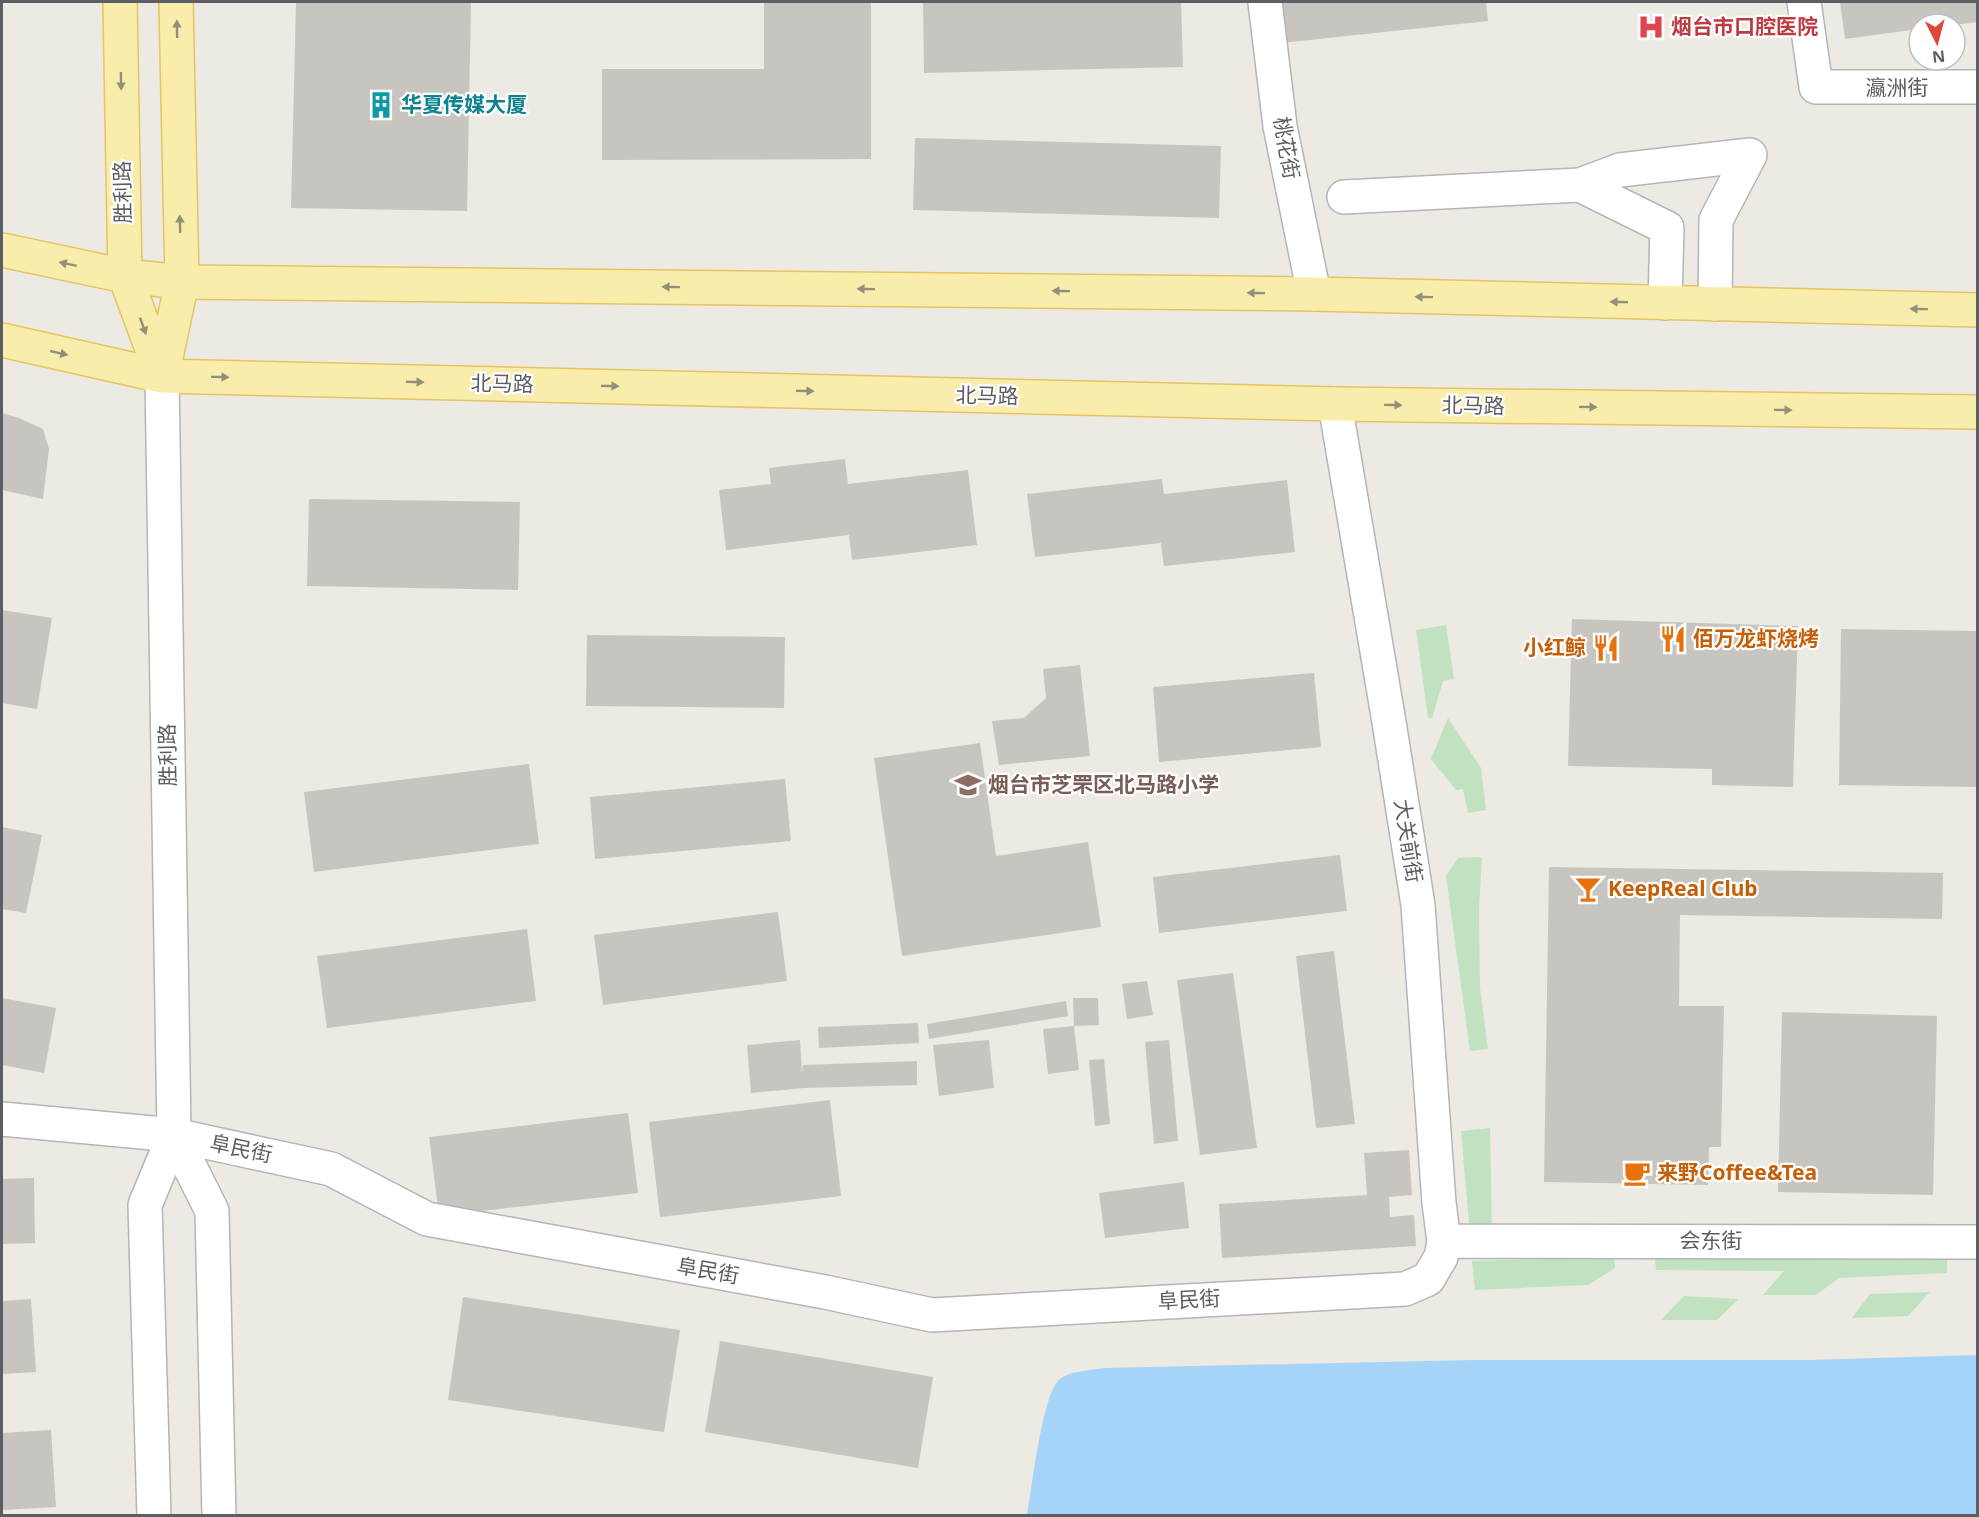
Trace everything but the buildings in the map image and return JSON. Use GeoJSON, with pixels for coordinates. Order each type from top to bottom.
{"type":"FeatureCollection","features":[{"type":"Feature","properties":{"kind":"main road","name":"胜利路"},"geometry":{"type":"LineString","coordinates":[[120,2],[125,276],[162,376]]}},
{"type":"Feature","properties":{"kind":"main road","name":"胜利路"},"geometry":{"type":"LineString","coordinates":[[162,376],[182,282],[176,2]]}},
{"type":"Feature","properties":{"kind":"main road"},"geometry":{"type":"LineString","coordinates":[[2,250],[125,276],[182,282],[1314,294],[1977,310]]}},
{"type":"Feature","properties":{"kind":"main road","name":"北马路"},"geometry":{"type":"LineString","coordinates":[[2,340],[162,376],[1335,404],[1977,412]]}},
{"type":"Feature","properties":{"kind":"street","name":"桃花街"},"geometry":{"type":"LineString","coordinates":[[1265,2],[1280,126],[1314,294]]}},
{"type":"Feature","properties":{"kind":"street","name":"瀛洲街"},"geometry":{"type":"LineString","coordinates":[[1804,2],[1816,87],[1977,87]]}},
{"type":"Feature","properties":{"kind":"street"},"geometry":{"type":"LineString","coordinates":[[1344,197],[1580,185],[1620,170],[1750,155],[1716,220],[1715,304]]}},
{"type":"Feature","properties":{"kind":"street"},"geometry":{"type":"LineString","coordinates":[[1580,185],[1667,228],[1665,303]]}},
{"type":"Feature","properties":{"kind":"street","name":"胜利路"},"geometry":{"type":"LineString","coordinates":[[162,376],[174,1135]]}},
{"type":"Feature","properties":{"kind":"street","name":"大关前街"},"geometry":{"type":"LineString","coordinates":[[1335,404],[1418,905],[1439,1203],[1444,1241],[1441,1257],[1428,1279]]}},
{"type":"Feature","properties":{"kind":"street","name":"阜民街"},"geometry":{"type":"LineString","coordinates":[[2,1119],[174,1135],[331,1169],[427,1219],[825,1292],[932,1315],[1405,1289],[1428,1279]]}},
{"type":"Feature","properties":{"kind":"street"},"geometry":{"type":"LineString","coordinates":[[154,1515],[146,1205],[174,1135]]}},
{"type":"Feature","properties":{"kind":"street"},"geometry":{"type":"LineString","coordinates":[[174,1135],[213,1211],[219,1515]]}},
{"type":"Feature","properties":{"kind":"street","name":"会东街"},"geometry":{"type":"LineString","coordinates":[[1444,1241],[1977,1242]]}},
{"type":"Feature","properties":{"kind":"green space"},"geometry":{"type":"Polygon","coordinates":[[[1446,625],[1454,679],[1443,681],[1432,718],[1428,718],[1416,630],[1446,625]]]}},
{"type":"Feature","properties":{"kind":"green space"},"geometry":{"type":"Polygon","coordinates":[[[1448,718],[1481,768],[1486,810],[1468,813],[1463,789],[1456,790],[1431,759],[1448,718]]]}},
{"type":"Feature","properties":{"kind":"green space"},"geometry":{"type":"Polygon","coordinates":[[[1482,857],[1479,908],[1480,988],[1488,1049],[1470,1051],[1446,876],[1458,858],[1482,857]]]}},
{"type":"Feature","properties":{"kind":"green space"},"geometry":{"type":"Polygon","coordinates":[[[1490,1128],[1492,1230],[1469,1224],[1461,1131],[1490,1128]]]}},
{"type":"Feature","properties":{"kind":"green space"},"geometry":{"type":"Polygon","coordinates":[[[1614,1257],[1615,1268],[1588,1285],[1475,1290],[1472,1261],[1614,1257]]]}},
{"type":"Feature","properties":{"kind":"green space"},"geometry":{"type":"Polygon","coordinates":[[[1655,1257],[1947,1257],[1947,1273],[1839,1278],[1816,1295],[1763,1295],[1784,1271],[1656,1270],[1655,1257]]]}},
{"type":"Feature","properties":{"kind":"green space"},"geometry":{"type":"Polygon","coordinates":[[[1930,1292],[1908,1316],[1852,1318],[1870,1294],[1930,1292]]]}},
{"type":"Feature","properties":{"kind":"green space"},"geometry":{"type":"Polygon","coordinates":[[[1684,1296],[1739,1299],[1717,1320],[1661,1320],[1684,1296]]]}},
{"type":"Feature","properties":{"kind":"water"},"geometry":{"type":"Polygon","coordinates":[[[1977,1355],[1977,1515],[1027,1515],[1043,1422],[1053,1389],[1059,1380],[1080,1371],[1104,1368],[1472,1360],[1810,1360],[1977,1355]]]}},
{"type":"Feature","properties":{"kind":"place","name":"烟台市口腔医院"},"geometry":{"type":"Point","coordinates":[1651,27]}},
{"type":"Feature","properties":{"kind":"place","name":"华夏传媒大厦"},"geometry":{"type":"Point","coordinates":[381,105]}},
{"type":"Feature","properties":{"kind":"place","name":"佰万龙虾烧烤"},"geometry":{"type":"Point","coordinates":[1673,639]}},
{"type":"Feature","properties":{"kind":"place","name":"小红鲸"},"geometry":{"type":"Point","coordinates":[1606,648]}},
{"type":"Feature","properties":{"kind":"place","name":"烟台市芝罘区北马路小学"},"geometry":{"type":"Point","coordinates":[968,785]}},
{"type":"Feature","properties":{"kind":"place","name":"KeepReal Club"},"geometry":{"type":"Point","coordinates":[1588,889]}},
{"type":"Feature","properties":{"kind":"place","name":"来野Coffee&Tea"},"geometry":{"type":"Point","coordinates":[1637,1173]}}]}
